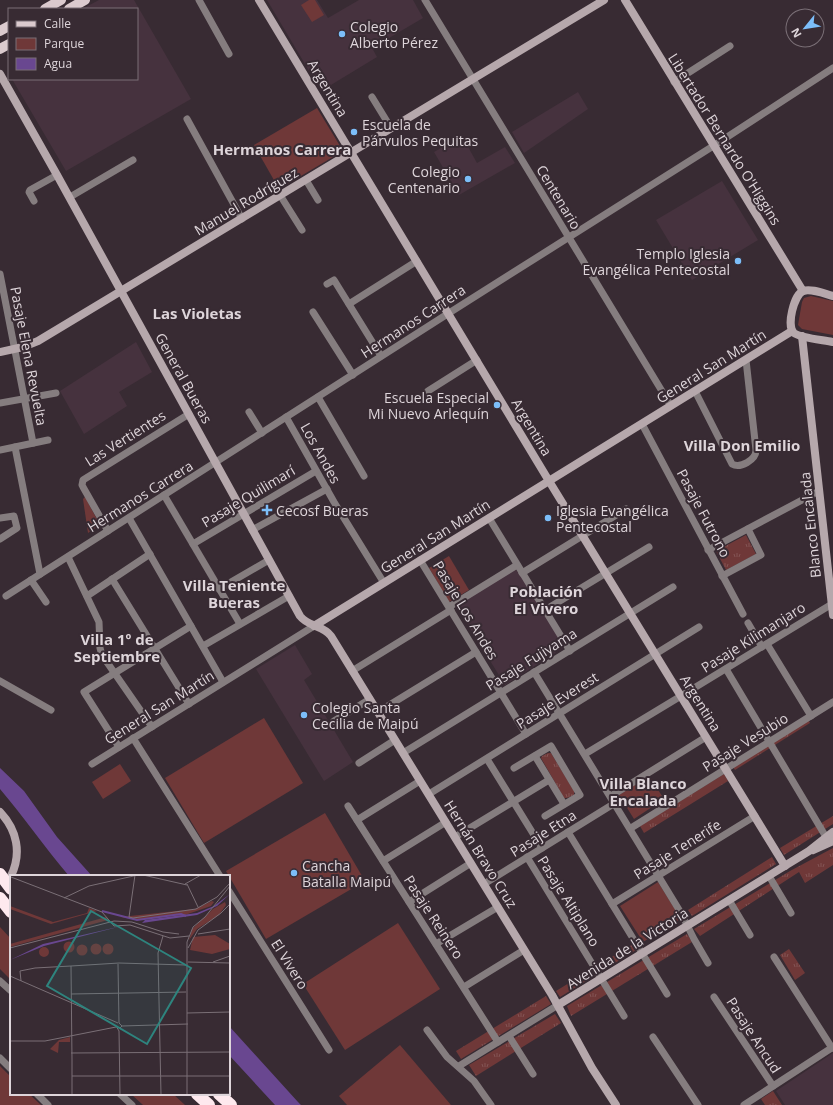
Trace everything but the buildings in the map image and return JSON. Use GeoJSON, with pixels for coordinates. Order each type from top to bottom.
{"type":"FeatureCollection","features":[{"type":"Feature","properties":{"kind":"highway"},"geometry":{"type":"LineString","coordinates":[[0,874],[10,887]]}},
{"type":"Feature","properties":{"kind":"highway"},"geometry":{"type":"LineString","coordinates":[[198,1095],[209,1105]]}},
{"type":"Feature","properties":{"kind":"highway"},"geometry":{"type":"LineString","coordinates":[[220,1095],[231,1105]]}},
{"type":"Feature","properties":{"kind":"main road"},"geometry":{"type":"LineString","coordinates":[[47,8],[61,0]]}},
{"type":"Feature","properties":{"kind":"main road"},"geometry":{"type":"LineString","coordinates":[[71,8],[85,0]]}},
{"type":"Feature","properties":{"kind":"main road","name":"Argentina"},"geometry":{"type":"LineString","coordinates":[[259,0],[549,481],[785,866]]}},
{"type":"Feature","properties":{"kind":"main road","name":"Manuel Rodríguez"},"geometry":{"type":"LineString","coordinates":[[0,352],[27,346],[38,341],[242,218],[282,197],[351,152],[604,0]]}},
{"type":"Feature","properties":{"kind":"main road","name":"Libertador Bernardo O'Higgins"},"geometry":{"type":"LineString","coordinates":[[625,0],[803,291]]}},
{"type":"Feature","properties":{"kind":"main road","name":"General Bueras"},"geometry":{"type":"LineString","coordinates":[[0,74],[70,198],[288,596],[302,619],[306,623],[314,626]]}},
{"type":"Feature","properties":{"kind":"main road"},"geometry":{"type":"LineString","coordinates":[[833,296],[803,291],[796,298],[790,323],[792,331],[796,334],[833,342]]}},
{"type":"Feature","properties":{"kind":"main road","name":"General San Martín"},"geometry":{"type":"LineString","coordinates":[[314,626],[792,331]]}},
{"type":"Feature","properties":{"kind":"main road","name":"Blanco Encalada"},"geometry":{"type":"LineString","coordinates":[[802,336],[832,609]]}},
{"type":"Feature","properties":{"kind":"main road","name":"Hernán Bravo Cruz"},"geometry":{"type":"LineString","coordinates":[[314,626],[329,634],[370,699],[558,1005],[592,1068],[616,1105]]}},
{"type":"Feature","properties":{"kind":"main road"},"geometry":{"type":"LineString","coordinates":[[0,812],[12,829],[16,841],[16,862],[11,875]]}},
{"type":"Feature","properties":{"kind":"main road","name":"Avenida de la Victoria"},"geometry":{"type":"LineString","coordinates":[[558,1005],[831,839]]}},
{"type":"Feature","properties":{"kind":"main road"},"geometry":{"type":"LineString","coordinates":[[4,903],[10,880]]}},
{"type":"Feature","properties":{"kind":"street"},"geometry":{"type":"LineString","coordinates":[[198,0],[229,54]]}},
{"type":"Feature","properties":{"kind":"street","name":"Centenario"},"geometry":{"type":"LineString","coordinates":[[425,0],[472,80],[671,406]]}},
{"type":"Feature","properties":{"kind":"street"},"geometry":{"type":"LineString","coordinates":[[674,82],[730,46]]}},
{"type":"Feature","properties":{"kind":"street","name":"Hermanos Carrera"},"geometry":{"type":"LineString","coordinates":[[6,596],[833,68]]}},
{"type":"Feature","properties":{"kind":"street"},"geometry":{"type":"LineString","coordinates":[[372,97],[391,128]]}},
{"type":"Feature","properties":{"kind":"street"},"geometry":{"type":"LineString","coordinates":[[187,119],[242,218]]}},
{"type":"Feature","properties":{"kind":"street"},"geometry":{"type":"LineString","coordinates":[[70,198],[133,160]]}},
{"type":"Feature","properties":{"kind":"street"},"geometry":{"type":"LineString","coordinates":[[34,201],[29,192],[30,190],[57,175]]}},
{"type":"Feature","properties":{"kind":"street"},"geometry":{"type":"LineString","coordinates":[[306,180],[318,200]]}},
{"type":"Feature","properties":{"kind":"street","name":"Manuel Rodríguez"},"geometry":{"type":"LineString","coordinates":[[282,197],[302,230]]}},
{"type":"Feature","properties":{"kind":"street"},"geometry":{"type":"LineString","coordinates":[[349,304],[417,261]]}},
{"type":"Feature","properties":{"kind":"street","name":"Pasaje Elena Revuelta"},"geometry":{"type":"LineString","coordinates":[[0,274],[3,302],[15,349],[33,443]]}},
{"type":"Feature","properties":{"kind":"street"},"geometry":{"type":"LineString","coordinates":[[327,284],[334,280],[382,356]]}},
{"type":"Feature","properties":{"kind":"street"},"geometry":{"type":"LineString","coordinates":[[313,312],[353,375]]}},
{"type":"Feature","properties":{"kind":"street"},"geometry":{"type":"LineString","coordinates":[[428,391],[477,360]]}},
{"type":"Feature","properties":{"kind":"street"},"geometry":{"type":"LineString","coordinates":[[695,391],[730,462],[739,466],[752,459],[756,454],[746,360]]}},
{"type":"Feature","properties":{"kind":"street"},"geometry":{"type":"LineString","coordinates":[[0,403],[56,393]]}},
{"type":"Feature","properties":{"kind":"street"},"geometry":{"type":"LineString","coordinates":[[318,397],[364,476]]}},
{"type":"Feature","properties":{"kind":"street"},"geometry":{"type":"LineString","coordinates":[[249,412],[262,433]]}},
{"type":"Feature","properties":{"kind":"street","name":"Las Vertientes"},"geometry":{"type":"LineString","coordinates":[[108,531],[83,488],[83,480],[189,414]]}},
{"type":"Feature","properties":{"kind":"street","name":"Los Andes"},"geometry":{"type":"LineString","coordinates":[[286,417],[326,489],[384,583]]}},
{"type":"Feature","properties":{"kind":"street","name":"Pasaje Futrono"},"geometry":{"type":"LineString","coordinates":[[642,424],[743,614]]}},
{"type":"Feature","properties":{"kind":"street"},"geometry":{"type":"LineString","coordinates":[[0,450],[48,440]]}},
{"type":"Feature","properties":{"kind":"street"},"geometry":{"type":"LineString","coordinates":[[15,447],[40,574]]}},
{"type":"Feature","properties":{"kind":"street","name":"Pasaje Quilimarí"},"geometry":{"type":"LineString","coordinates":[[193,544],[316,471]]}},
{"type":"Feature","properties":{"kind":"street"},"geometry":{"type":"LineString","coordinates":[[252,530],[326,489]]}},
{"type":"Feature","properties":{"kind":"street"},"geometry":{"type":"LineString","coordinates":[[708,550],[819,491]]}},
{"type":"Feature","properties":{"kind":"street"},"geometry":{"type":"LineString","coordinates":[[164,495],[240,624]]}},
{"type":"Feature","properties":{"kind":"street"},"geometry":{"type":"LineString","coordinates":[[522,573],[626,509]]}},
{"type":"Feature","properties":{"kind":"street"},"geometry":{"type":"LineString","coordinates":[[0,518],[14,516],[17,528],[0,539]]}},
{"type":"Feature","properties":{"kind":"street"},"geometry":{"type":"LineString","coordinates":[[129,518],[223,682]]}},
{"type":"Feature","properties":{"kind":"street"},"geometry":{"type":"LineString","coordinates":[[489,518],[570,651]]}},
{"type":"Feature","properties":{"kind":"street"},"geometry":{"type":"LineString","coordinates":[[722,576],[761,555],[748,529]]}},
{"type":"Feature","properties":{"kind":"street"},"geometry":{"type":"LineString","coordinates":[[545,610],[649,547]]}},
{"type":"Feature","properties":{"kind":"street"},"geometry":{"type":"LineString","coordinates":[[87,596],[150,554]]}},
{"type":"Feature","properties":{"kind":"street"},"geometry":{"type":"LineString","coordinates":[[68,557],[99,622],[101,652],[152,727]]}},
{"type":"Feature","properties":{"kind":"street"},"geometry":{"type":"LineString","coordinates":[[219,589],[269,560]]}},
{"type":"Feature","properties":{"kind":"street","name":"Pasaje Los Andes"},"geometry":{"type":"LineString","coordinates":[[420,560],[526,734]]}},
{"type":"Feature","properties":{"kind":"street"},"geometry":{"type":"LineString","coordinates":[[352,671],[517,565]]}},
{"type":"Feature","properties":{"kind":"street"},"geometry":{"type":"LineString","coordinates":[[112,579],[189,704]]}},
{"type":"Feature","properties":{"kind":"street"},"geometry":{"type":"LineString","coordinates":[[31,580],[46,602]]}},
{"type":"Feature","properties":{"kind":"street","name":"Pasaje Fujiyama"},"geometry":{"type":"LineString","coordinates":[[403,753],[673,587]]}},
{"type":"Feature","properties":{"kind":"street"},"geometry":{"type":"LineString","coordinates":[[203,646],[288,596]]}},
{"type":"Feature","properties":{"kind":"street","name":"Pasaje Kilimanjaro"},"geometry":{"type":"LineString","coordinates":[[584,754],[765,645],[832,609]]}},
{"type":"Feature","properties":{"kind":"street"},"geometry":{"type":"LineString","coordinates":[[748,623],[765,645],[811,716]]}},
{"type":"Feature","properties":{"kind":"street"},"geometry":{"type":"LineString","coordinates":[[119,747],[84,692],[191,626]]}},
{"type":"Feature","properties":{"kind":"street","name":"General San Martín"},"geometry":{"type":"LineString","coordinates":[[92,764],[314,626]]}},
{"type":"Feature","properties":{"kind":"street","name":"Pasaje Everest"},"geometry":{"type":"LineString","coordinates":[[429,794],[699,627]]}},
{"type":"Feature","properties":{"kind":"street"},"geometry":{"type":"LineString","coordinates":[[378,712],[476,652]]}},
{"type":"Feature","properties":{"kind":"street"},"geometry":{"type":"LineString","coordinates":[[726,668],[770,742],[831,839]]}},
{"type":"Feature","properties":{"kind":"street"},"geometry":{"type":"LineString","coordinates":[[534,672],[682,913],[708,963]]}},
{"type":"Feature","properties":{"kind":"street"},"geometry":{"type":"LineString","coordinates":[[0,680],[51,710]]}},
{"type":"Feature","properties":{"kind":"street"},"geometry":{"type":"LineString","coordinates":[[334,721],[370,699]]}},
{"type":"Feature","properties":{"kind":"street","name":"Pasaje Vesubio"},"geometry":{"type":"LineString","coordinates":[[630,828],[726,770],[833,702]]}},
{"type":"Feature","properties":{"kind":"street"},"geometry":{"type":"LineString","coordinates":[[611,796],[706,737]]}},
{"type":"Feature","properties":{"kind":"street"},"geometry":{"type":"LineString","coordinates":[[133,738],[219,875]]}},
{"type":"Feature","properties":{"kind":"street"},"geometry":{"type":"LineString","coordinates":[[359,763],[395,740]]}},
{"type":"Feature","properties":{"kind":"street"},"geometry":{"type":"LineString","coordinates":[[514,768],[550,746],[580,795],[545,816]]}},
{"type":"Feature","properties":{"kind":"street"},"geometry":{"type":"LineString","coordinates":[[535,756],[564,804]]}},
{"type":"Feature","properties":{"kind":"street","name":"Pasaje Altiplano"},"geometry":{"type":"LineString","coordinates":[[487,759],[542,848]]}},
{"type":"Feature","properties":{"kind":"street"},"geometry":{"type":"LineString","coordinates":[[455,837],[549,780]]}},
{"type":"Feature","properties":{"kind":"street"},"geometry":{"type":"LineString","coordinates":[[357,820],[420,781]]}},
{"type":"Feature","properties":{"kind":"street","name":"Pasaje Etna"},"geometry":{"type":"LineString","coordinates":[[484,884],[615,803]]}},
{"type":"Feature","properties":{"kind":"street","name":"Pasaje Reinero"},"geometry":{"type":"LineString","coordinates":[[348,806],[498,1042]]}},
{"type":"Feature","properties":{"kind":"street","name":"Pasaje Tenerife"},"geometry":{"type":"LineString","coordinates":[[612,904],[755,816]]}},
{"type":"Feature","properties":{"kind":"street"},"geometry":{"type":"LineString","coordinates":[[383,861],[446,822]]}},
{"type":"Feature","properties":{"kind":"street"},"geometry":{"type":"LineString","coordinates":[[568,832],[667,994]]}},
{"type":"Feature","properties":{"kind":"street","name":"Pasaje Altiplano"},"geometry":{"type":"LineString","coordinates":[[527,858],[624,1016]]}},
{"type":"Feature","properties":{"kind":"street"},"geometry":{"type":"LineString","coordinates":[[409,902],[471,863]]}},
{"type":"Feature","properties":{"kind":"street"},"geometry":{"type":"LineString","coordinates":[[769,876],[791,913]]}},
{"type":"Feature","properties":{"kind":"street","name":"El Vivero"},"geometry":{"type":"LineString","coordinates":[[230,893],[329,1050]]}},
{"type":"Feature","properties":{"kind":"street"},"geometry":{"type":"LineString","coordinates":[[729,900],[750,935]]}},
{"type":"Feature","properties":{"kind":"street"},"geometry":{"type":"LineString","coordinates":[[436,944],[498,906]]}},
{"type":"Feature","properties":{"kind":"street"},"geometry":{"type":"LineString","coordinates":[[464,987],[524,950]]}},
{"type":"Feature","properties":{"kind":"street"},"geometry":{"type":"LineString","coordinates":[[744,1105],[833,1048],[774,957]]}},
{"type":"Feature","properties":{"kind":"street"},"geometry":{"type":"LineString","coordinates":[[0,981],[10,990]]}},
{"type":"Feature","properties":{"kind":"street","name":"Pasaje Ancud"},"geometry":{"type":"LineString","coordinates":[[714,997],[773,1086]]}},
{"type":"Feature","properties":{"kind":"street","name":"Avenida de la Victoria"},"geometry":{"type":"LineString","coordinates":[[459,1066],[558,1005]]}},
{"type":"Feature","properties":{"kind":"street"},"geometry":{"type":"LineString","coordinates":[[427,1030],[447,1057],[459,1066],[474,1081],[492,1105]]}},
{"type":"Feature","properties":{"kind":"street"},"geometry":{"type":"LineString","coordinates":[[509,1036],[533,1074]]}},
{"type":"Feature","properties":{"kind":"street"},"geometry":{"type":"LineString","coordinates":[[653,1037],[698,1105]]}},
{"type":"Feature","properties":{"kind":"street"},"geometry":{"type":"LineString","coordinates":[[0,1058],[10,1068]]}},
{"type":"Feature","properties":{"kind":"street"},"geometry":{"type":"LineString","coordinates":[[38,1095],[48,1105]]}},
{"type":"Feature","properties":{"kind":"street"},"geometry":{"type":"LineString","coordinates":[[121,1095],[132,1105]]}},
{"type":"Feature","properties":{"kind":"shaded area"},"geometry":{"type":"Polygon","coordinates":[[[99,0],[134,0],[191,99],[66,171],[13,80],[138,80],[138,8],[84,8],[99,0]]]}},
{"type":"Feature","properties":{"kind":"shaded area","name":"Colegio Alberto Pérez"},"geometry":{"type":"Polygon","coordinates":[[[267,0],[317,0],[328,18],[359,0],[413,0],[423,18],[372,48],[377,57],[321,91],[267,0]]]}},
{"type":"Feature","properties":{"kind":"shaded area"},"geometry":{"type":"Polygon","coordinates":[[[578,92],[588,109],[524,153],[512,132],[578,92]]]}},
{"type":"Feature","properties":{"kind":"shaded area","name":"Colegio Centenario"},"geometry":{"type":"Polygon","coordinates":[[[462,136],[477,163],[505,147],[515,163],[459,195],[434,152],[462,136]]]}},
{"type":"Feature","properties":{"kind":"shaded area"},"geometry":{"type":"Polygon","coordinates":[[[722,181],[758,240],[692,280],[656,220],[722,181]]]}},
{"type":"Feature","properties":{"kind":"shaded area"},"geometry":{"type":"Polygon","coordinates":[[[136,342],[152,372],[119,392],[127,406],[84,434],[60,391],[136,342]]]}},
{"type":"Feature","properties":{"kind":"shaded area"},"geometry":{"type":"Polygon","coordinates":[[[513,569],[520,572],[566,646],[505,685],[457,607],[460,602],[513,569]]]}},
{"type":"Feature","properties":{"kind":"shaded area","name":"Colegio Santa Cecilia de Maipú"},"geometry":{"type":"Polygon","coordinates":[[[295,645],[312,674],[304,680],[353,762],[324,781],[256,669],[295,645]]]}},
{"type":"Feature","properties":{"kind":"shaded area"},"geometry":{"type":"Polygon","coordinates":[[[833,1053],[833,1105],[785,1105],[776,1091],[833,1053]]]}},
{"type":"Feature","properties":{"kind":"green space"},"geometry":{"type":"Polygon","coordinates":[[[309,0],[315,0],[324,15],[312,22],[301,5],[309,0]]]}},
{"type":"Feature","properties":{"kind":"green space"},"geometry":{"type":"Polygon","coordinates":[[[317,108],[343,151],[279,189],[254,145],[317,108]]]}},
{"type":"Feature","properties":{"kind":"green space"},"geometry":{"type":"Polygon","coordinates":[[[811,296],[833,301],[833,335],[802,329],[798,325],[802,302],[804,298],[811,296]]]}},
{"type":"Feature","properties":{"kind":"green space"},"geometry":{"type":"Polygon","coordinates":[[[85,497],[100,525],[88,533],[83,499],[85,497]]]}},
{"type":"Feature","properties":{"kind":"green space"},"geometry":{"type":"Polygon","coordinates":[[[746,535],[756,554],[726,570],[716,551],[746,535]]]}},
{"type":"Feature","properties":{"kind":"green space"},"geometry":{"type":"Polygon","coordinates":[[[449,556],[469,590],[449,602],[429,568],[449,556]]]}},
{"type":"Feature","properties":{"kind":"green space"},"geometry":{"type":"Polygon","coordinates":[[[264,718],[303,783],[204,843],[165,778],[264,718]]]}},
{"type":"Feature","properties":{"kind":"green space"},"geometry":{"type":"Polygon","coordinates":[[[808,719],[810,723],[735,770],[733,767],[808,719]]]}},
{"type":"Feature","properties":{"kind":"green space"},"geometry":{"type":"Polygon","coordinates":[[[548,753],[551,753],[574,791],[574,795],[564,798],[541,758],[548,753]]]}},
{"type":"Feature","properties":{"kind":"green space"},"geometry":{"type":"Polygon","coordinates":[[[120,764],[131,781],[103,799],[92,782],[120,764]]]}},
{"type":"Feature","properties":{"kind":"green space"},"geometry":{"type":"Polygon","coordinates":[[[724,774],[728,781],[644,833],[640,826],[724,774]]]}},
{"type":"Feature","properties":{"kind":"green space"},"geometry":{"type":"Polygon","coordinates":[[[649,776],[664,799],[634,819],[619,795],[649,776]]]}},
{"type":"Feature","properties":{"kind":"green space","name":"Cancha Batalla Maipú"},"geometry":{"type":"Polygon","coordinates":[[[325,813],[365,881],[266,939],[230,878],[230,875],[226,871],[325,813]]]}},
{"type":"Feature","properties":{"kind":"green space"},"geometry":{"type":"Polygon","coordinates":[[[833,816],[833,824],[784,855],[780,848],[833,816]]]}},
{"type":"Feature","properties":{"kind":"green space"},"geometry":{"type":"Polygon","coordinates":[[[833,848],[833,865],[805,883],[799,872],[700,936],[694,929],[790,871],[833,848]]]}},
{"type":"Feature","properties":{"kind":"green space"},"geometry":{"type":"Polygon","coordinates":[[[772,857],[776,864],[692,916],[688,910],[772,857]]]}},
{"type":"Feature","properties":{"kind":"green space"},"geometry":{"type":"Polygon","coordinates":[[[658,882],[681,919],[643,942],[620,906],[658,882]]]}},
{"type":"Feature","properties":{"kind":"green space","name":"Cancha Batalla Maipú"},"geometry":{"type":"Polygon","coordinates":[[[398,923],[440,989],[345,1050],[303,984],[398,923]]]}},
{"type":"Feature","properties":{"kind":"green space"},"geometry":{"type":"Polygon","coordinates":[[[0,927],[10,938],[10,979],[0,969],[0,927]]]}},
{"type":"Feature","properties":{"kind":"green space"},"geometry":{"type":"Polygon","coordinates":[[[687,934],[692,942],[571,1016],[567,1006],[687,934]]]}},
{"type":"Feature","properties":{"kind":"green space"},"geometry":{"type":"Polygon","coordinates":[[[633,944],[636,950],[560,997],[556,991],[633,944]]]}},
{"type":"Feature","properties":{"kind":"green space"},"geometry":{"type":"Polygon","coordinates":[[[789,949],[805,973],[795,980],[780,955],[789,949]]]}},
{"type":"Feature","properties":{"kind":"green space"},"geometry":{"type":"Polygon","coordinates":[[[546,996],[551,1004],[461,1059],[456,1051],[546,996]]]}},
{"type":"Feature","properties":{"kind":"green space"},"geometry":{"type":"Polygon","coordinates":[[[555,1014],[561,1023],[476,1076],[469,1065],[555,1014]]]}},
{"type":"Feature","properties":{"kind":"green space"},"geometry":{"type":"Polygon","coordinates":[[[400,1045],[451,1105],[347,1105],[339,1096],[400,1045]]]}},
{"type":"Feature","properties":{"kind":"green space"},"geometry":{"type":"Polygon","coordinates":[[[0,1066],[10,1076],[10,1095],[30,1095],[41,1105],[0,1105],[0,1066]]]}},
{"type":"Feature","properties":{"kind":"green space"},"geometry":{"type":"Polygon","coordinates":[[[773,1091],[782,1105],[765,1105],[761,1099],[773,1091]]]}},
{"type":"Feature","properties":{"kind":"green space"},"geometry":{"type":"Polygon","coordinates":[[[132,1095],[174,1095],[185,1105],[143,1105],[132,1095]]]}},
{"type":"Feature","properties":{"kind":"water"},"geometry":{"type":"Polygon","coordinates":[[[0,768],[24,791],[57,837],[91,875],[68,875],[0,789],[0,768]]]}},
{"type":"Feature","properties":{"kind":"water"},"geometry":{"type":"Polygon","coordinates":[[[230,1027],[301,1105],[275,1105],[230,1056],[230,1027]]]}},
{"type":"Feature","properties":{"kind":"place","name":"Colegio Alberto Pérez"},"geometry":{"type":"Point","coordinates":[342,34]}},
{"type":"Feature","properties":{"kind":"place","name":"Escuela de Párvulos Pequitas"},"geometry":{"type":"Point","coordinates":[354,132]}},
{"type":"Feature","properties":{"kind":"place","name":"Colegio Centenario"},"geometry":{"type":"Point","coordinates":[468,179]}},
{"type":"Feature","properties":{"kind":"place","name":"Templo Iglesia Evangélica Pentecostal"},"geometry":{"type":"Point","coordinates":[738,261]}},
{"type":"Feature","properties":{"kind":"place","name":"Escuela Especial Mi Nuevo Arlequín"},"geometry":{"type":"Point","coordinates":[497,405]}},
{"type":"Feature","properties":{"kind":"place","name":"Cecosf Bueras"},"geometry":{"type":"Point","coordinates":[267,510]}},
{"type":"Feature","properties":{"kind":"place","name":"Iglesia Evangélica Pentecostal"},"geometry":{"type":"Point","coordinates":[548,518]}},
{"type":"Feature","properties":{"kind":"place","name":"Colegio Santa Cecilia de Maipú"},"geometry":{"type":"Point","coordinates":[304,715]}},
{"type":"Feature","properties":{"kind":"place","name":"Cancha Batalla Maipú"},"geometry":{"type":"Point","coordinates":[294,873]}},
{"type":"Feature","properties":{"kind":"district","name":"Hermanos Carrera"},"geometry":{"type":"Point","coordinates":[282,149]}},
{"type":"Feature","properties":{"kind":"district","name":"Las Violetas"},"geometry":{"type":"Point","coordinates":[197,313]}},
{"type":"Feature","properties":{"kind":"district","name":"Villa Don Emilio"},"geometry":{"type":"Point","coordinates":[742,445]}},
{"type":"Feature","properties":{"kind":"district","name":"Villa Teniente Bueras"},"geometry":{"type":"Point","coordinates":[234,594]}},
{"type":"Feature","properties":{"kind":"district","name":"Población El Vivero"},"geometry":{"type":"Point","coordinates":[546,600]}},
{"type":"Feature","properties":{"kind":"district","name":"Villa 1º de Septiembre"},"geometry":{"type":"Point","coordinates":[117,648]}},
{"type":"Feature","properties":{"kind":"district","name":"Villa Blanco Encalada"},"geometry":{"type":"Point","coordinates":[643,792]}}]}
